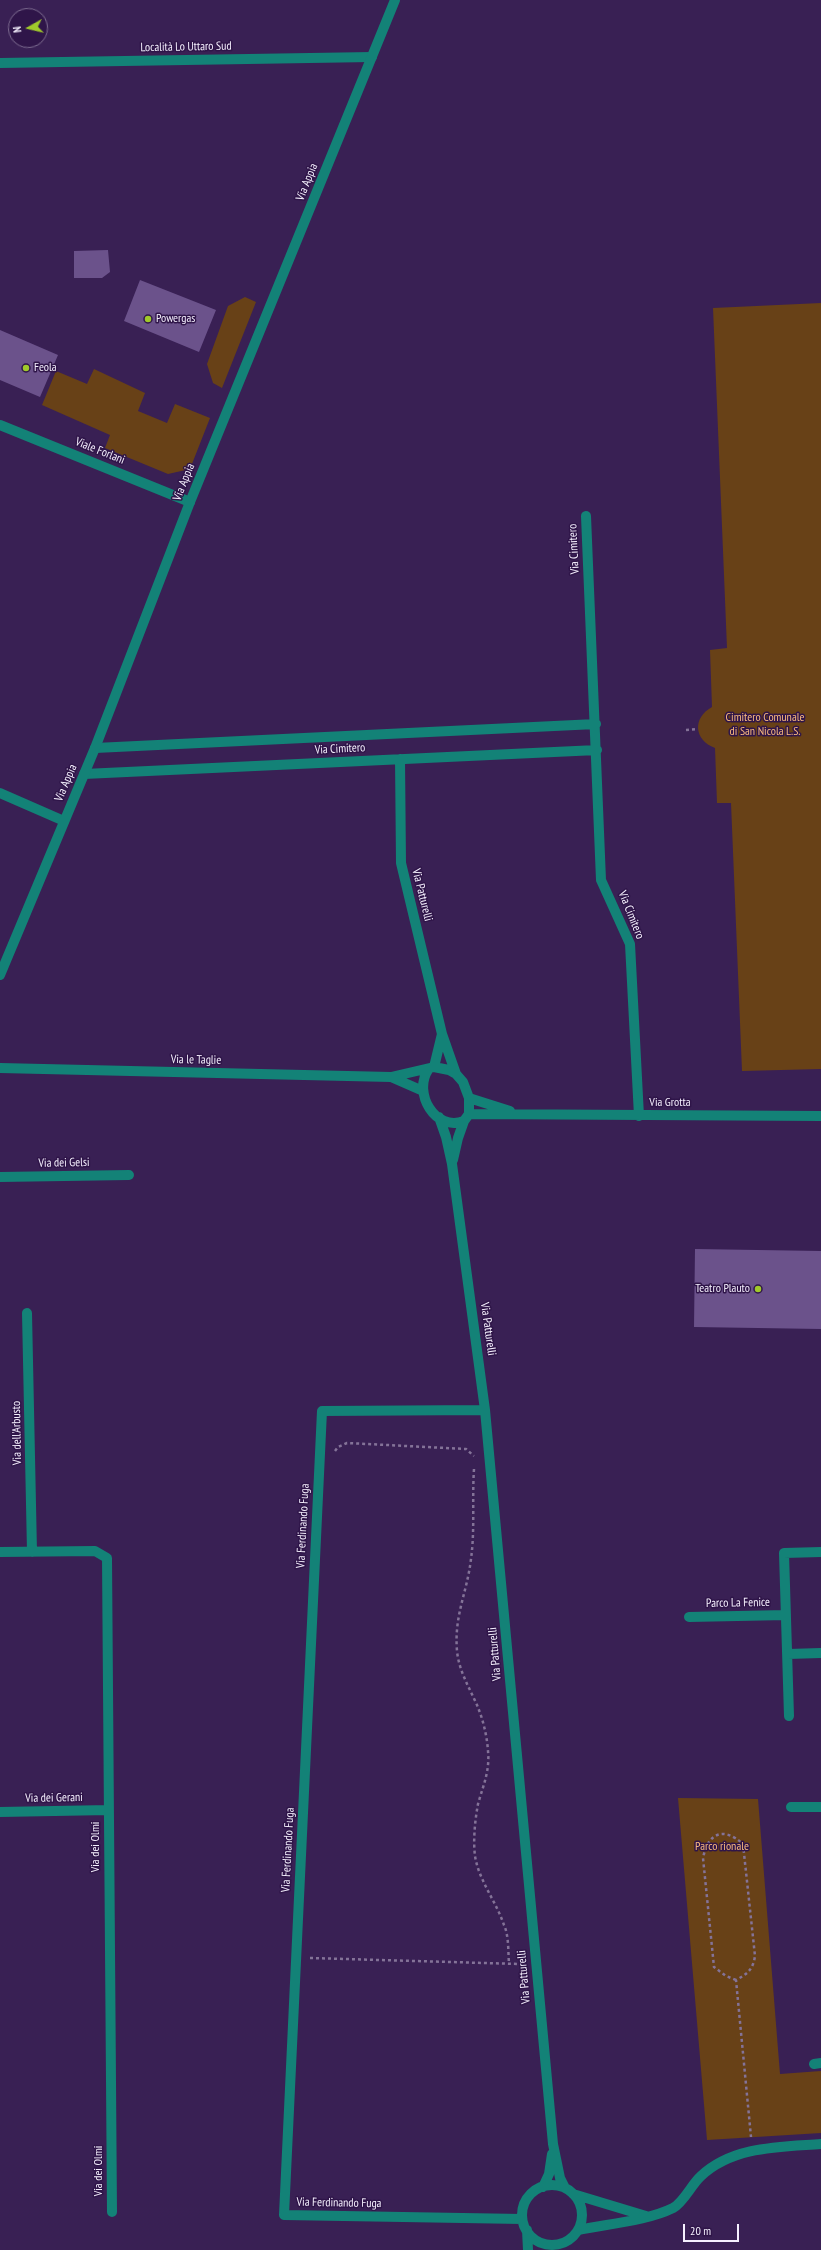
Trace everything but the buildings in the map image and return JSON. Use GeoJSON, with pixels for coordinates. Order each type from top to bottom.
{"type":"FeatureCollection","features":[{"type":"Feature","properties":{"kind":"street","name":"Via Appia"},"geometry":{"type":"LineString","coordinates":[[0,974],[95,748],[190,502],[395,0]]}},
{"type":"Feature","properties":{"kind":"street","name":"Località Lo Uttaro Sud"},"geometry":{"type":"LineString","coordinates":[[0,63],[372,57]]}},
{"type":"Feature","properties":{"kind":"street","name":"Viale Forlani"},"geometry":{"type":"LineString","coordinates":[[0,425],[190,502]]}},
{"type":"Feature","properties":{"kind":"street","name":"Via Cimitero"},"geometry":{"type":"LineString","coordinates":[[586,516],[602,880],[630,944],[639,1116]]}},
{"type":"Feature","properties":{"kind":"street","name":"Via Cimitero"},"geometry":{"type":"LineString","coordinates":[[95,748],[596,724]]}},
{"type":"Feature","properties":{"kind":"street","name":"Via Cimitero"},"geometry":{"type":"LineString","coordinates":[[84,774],[597,750]]}},
{"type":"Feature","properties":{"kind":"street","name":"Via Patturelli"},"geometry":{"type":"LineString","coordinates":[[400,759],[401,863],[442,1034],[456,1074],[463,1082],[469,1098],[467,1118],[452,1164]]}},
{"type":"Feature","properties":{"kind":"street"},"geometry":{"type":"LineString","coordinates":[[0,793],[64,821]]}},
{"type":"Feature","properties":{"kind":"street","name":"Via Patturelli"},"geometry":{"type":"LineString","coordinates":[[442,1034],[431,1069],[424,1077],[423,1091],[429,1108],[438,1117],[452,1164],[485,1410],[553,2144],[560,2178],[569,2191]]}},
{"type":"Feature","properties":{"kind":"street","name":"Via le Taglie"},"geometry":{"type":"LineString","coordinates":[[0,1068],[391,1077],[431,1069]]}},
{"type":"Feature","properties":{"kind":"street"},"geometry":{"type":"LineString","coordinates":[[431,1069],[449,1070],[456,1074]]}},
{"type":"Feature","properties":{"kind":"street","name":"Via le Taglie"},"geometry":{"type":"LineString","coordinates":[[391,1077],[423,1091]]}},
{"type":"Feature","properties":{"kind":"street","name":"Via Grotta"},"geometry":{"type":"LineString","coordinates":[[469,1098],[520,1114]]}},
{"type":"Feature","properties":{"kind":"street","name":"Via Grotta"},"geometry":{"type":"LineString","coordinates":[[467,1118],[520,1114],[639,1116],[821,1116]]}},
{"type":"Feature","properties":{"kind":"street"},"geometry":{"type":"LineString","coordinates":[[438,1117],[451,1123],[467,1118]]}},
{"type":"Feature","properties":{"kind":"street","name":"Via dei Gelsi"},"geometry":{"type":"LineString","coordinates":[[0,1177],[129,1175]]}},
{"type":"Feature","properties":{"kind":"street","name":"Via dell'Arbusto"},"geometry":{"type":"LineString","coordinates":[[28,1313],[32,1552]]}},
{"type":"Feature","properties":{"kind":"street","name":"Via Ferdinando Fuga"},"geometry":{"type":"LineString","coordinates":[[485,1410],[322,1411],[284,2215],[522,2219]]}},
{"type":"Feature","properties":{"kind":"street","name":"Via dei Olmi"},"geometry":{"type":"LineString","coordinates":[[32,1552],[95,1551],[107,1558],[112,2212]]}},
{"type":"Feature","properties":{"kind":"street"},"geometry":{"type":"LineString","coordinates":[[0,1552],[32,1552]]}},
{"type":"Feature","properties":{"kind":"street","name":"Parco La Fenice"},"geometry":{"type":"LineString","coordinates":[[790,1716],[784,1553],[821,1552]]}},
{"type":"Feature","properties":{"kind":"street","name":"Parco La Fenice"},"geometry":{"type":"LineString","coordinates":[[689,1617],[786,1615]]}},
{"type":"Feature","properties":{"kind":"street"},"geometry":{"type":"LineString","coordinates":[[788,1654],[821,1653]]}},
{"type":"Feature","properties":{"kind":"street"},"geometry":{"type":"LineString","coordinates":[[791,1807],[821,1807]]}},
{"type":"Feature","properties":{"kind":"street","name":"Via dei Gerani"},"geometry":{"type":"LineString","coordinates":[[0,1812],[109,1810]]}},
{"type":"Feature","properties":{"kind":"street","name":"Via Patturelli"},"geometry":{"type":"LineString","coordinates":[[543,2187],[549,2174],[553,2144]]}},
{"type":"Feature","properties":{"kind":"street"},"geometry":{"type":"LineString","coordinates":[[578,2230],[648,2216],[674,2208],[701,2176],[727,2160],[752,2149],[821,2144]]}},
{"type":"Feature","properties":{"kind":"street"},"geometry":{"type":"LineString","coordinates":[[569,2191],[582,2211],[582,2221],[578,2230],[566,2241],[549,2248],[537,2240],[527,2230],[522,2219],[523,2210],[527,2199],[536,2190],[543,2187],[551,2185],[648,2216]]}},
{"type":"Feature","properties":{"kind":"street"},"geometry":{"type":"LineString","coordinates":[[527,2230],[528,2250]]}},
{"type":"Feature","properties":{"kind":"path"},"geometry":{"type":"LineString","coordinates":[[686,730],[697,729]]}},
{"type":"Feature","properties":{"kind":"path"},"geometry":{"type":"LineString","coordinates":[[333,1454],[338,1447],[347,1443],[466,1449],[474,1454],[474,1459]]}},
{"type":"Feature","properties":{"kind":"path"},"geometry":{"type":"LineString","coordinates":[[475,1463],[472,1559],[467,1585],[460,1604],[456,1636],[462,1672],[478,1706],[488,1752],[488,1770],[478,1805],[475,1827],[475,1855],[480,1875],[492,1894],[505,1927],[509,1964]]}},
{"type":"Feature","properties":{"kind":"path"},"geometry":{"type":"LineString","coordinates":[[725,1834],[735,1837],[743,1844],[755,1956],[753,1966],[748,1974],[736,1980],[726,1976],[714,1967],[702,1858],[709,1841],[715,1835],[725,1834]]}},
{"type":"Feature","properties":{"kind":"path"},"geometry":{"type":"LineString","coordinates":[[296,1958],[520,1964],[521,1970]]}},
{"type":"Feature","properties":{"kind":"path"},"geometry":{"type":"LineString","coordinates":[[736,1980],[752,2149]]}},
{"type":"Feature","properties":{"kind":"green space"},"geometry":{"type":"Polygon","coordinates":[[[245,297],[256,302],[222,388],[213,383],[207,364],[228,306],[245,297]]]}},
{"type":"Feature","properties":{"kind":"green space","name":"Cimitero Comunale di San Nicola L.S."},"geometry":{"type":"Polygon","coordinates":[[[821,303],[821,1069],[742,1071],[731,803],[717,803],[715,748],[703,740],[698,729],[701,717],[712,707],[710,650],[727,648],[713,308],[821,303]]]}},
{"type":"Feature","properties":{"kind":"green space"},"geometry":{"type":"Polygon","coordinates":[[[94,369],[145,393],[138,411],[167,423],[175,404],[210,418],[190,469],[168,474],[105,448],[110,435],[42,405],[56,371],[87,384],[94,369]]]}},
{"type":"Feature","properties":{"kind":"green space","name":"Parco rionale"},"geometry":{"type":"Polygon","coordinates":[[[678,1798],[758,1799],[780,2074],[821,2071],[821,2133],[707,2140],[678,1798]]]}},
{"type":"Feature","properties":{"kind":"place","name":"Powergas"},"geometry":{"type":"Point","coordinates":[148,319]}},
{"type":"Feature","properties":{"kind":"place","name":"Feola"},"geometry":{"type":"Point","coordinates":[26,368]}},
{"type":"Feature","properties":{"kind":"place","name":"Teatro Plauto"},"geometry":{"type":"Point","coordinates":[758,1289]}}]}
